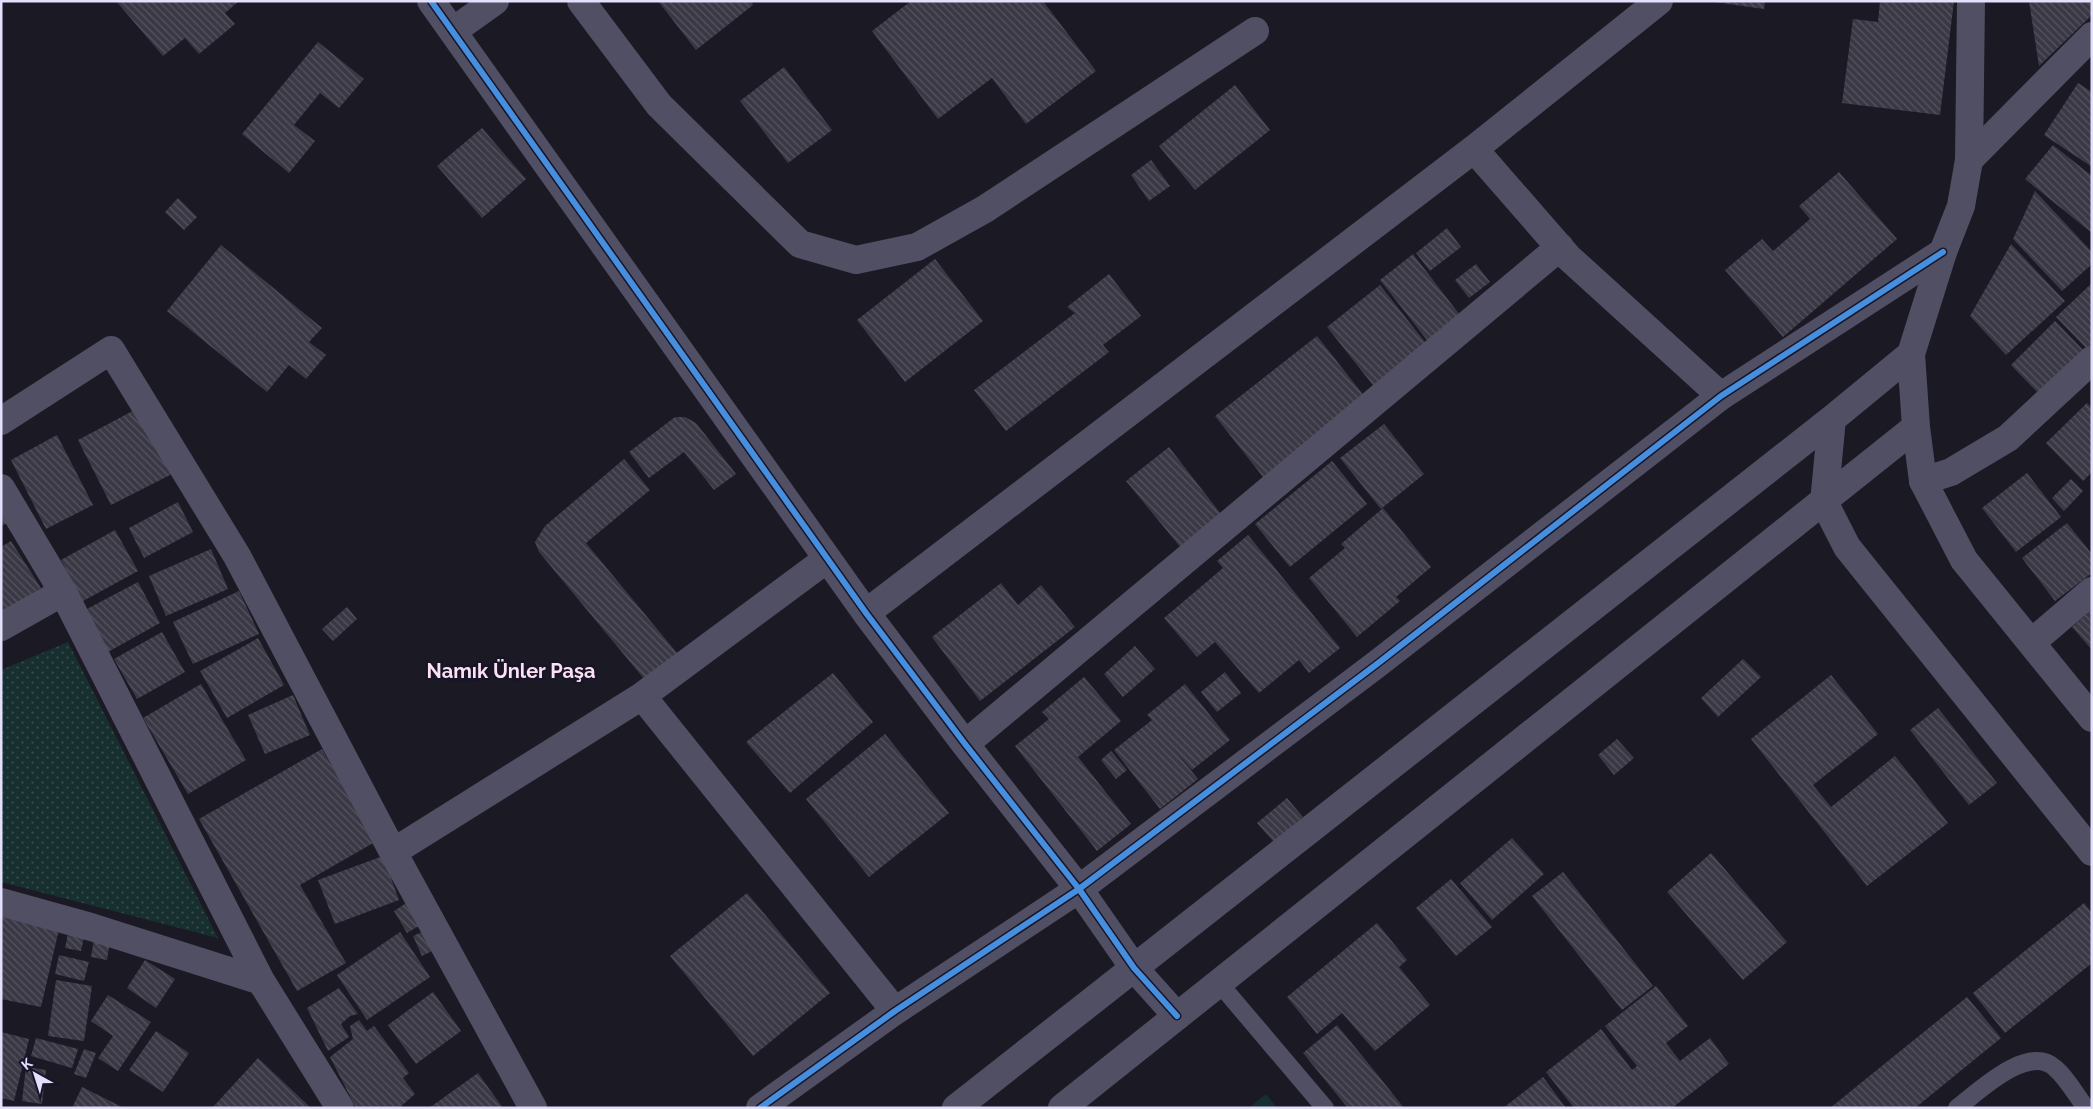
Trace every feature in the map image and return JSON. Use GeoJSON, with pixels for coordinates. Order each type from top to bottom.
{"type":"FeatureCollection","features":[{"type":"Feature","properties":{"kind":"street"},"geometry":{"type":"LineString","coordinates":[[431,1],[866,613],[965,744],[1080,889],[1134,968],[1177,1016]]}},
{"type":"Feature","properties":{"kind":"street"},"geometry":{"type":"LineString","coordinates":[[453,32],[495,1]]}},
{"type":"Feature","properties":{"kind":"street"},"geometry":{"type":"LineString","coordinates":[[580,1],[659,105],[800,244],[856,260],[917,247],[985,209],[1255,31]]}},
{"type":"Feature","properties":{"kind":"street"},"geometry":{"type":"LineString","coordinates":[[866,613],[1474,149],[1659,1]]}},
{"type":"Feature","properties":{"kind":"street"},"geometry":{"type":"LineString","coordinates":[[1971,1],[1969,160],[1961,206],[1943,252],[1911,354],[1916,427],[1923,481],[1964,560],[2092,718]]}},
{"type":"Feature","properties":{"kind":"street"},"geometry":{"type":"LineString","coordinates":[[1969,160],[2092,36]]}},
{"type":"Feature","properties":{"kind":"street"},"geometry":{"type":"LineString","coordinates":[[1474,149],[1560,247],[1722,396]]}},
{"type":"Feature","properties":{"kind":"street"},"geometry":{"type":"LineString","coordinates":[[965,744],[1560,247]]}},
{"type":"Feature","properties":{"kind":"street"},"geometry":{"type":"LineString","coordinates":[[760,1108],[896,1011],[1080,889],[1377,664],[1722,396],[1943,252]]}},
{"type":"Feature","properties":{"kind":"street"},"geometry":{"type":"LineString","coordinates":[[1,421],[111,350],[236,556],[393,852],[533,1108]]}},
{"type":"Feature","properties":{"kind":"street"},"geometry":{"type":"LineString","coordinates":[[956,1108],[1832,420],[1911,354]]}},
{"type":"Feature","properties":{"kind":"street"},"geometry":{"type":"LineString","coordinates":[[1923,481],[1951,472],[2008,438],[2092,360]]}},
{"type":"Feature","properties":{"kind":"street"},"geometry":{"type":"LineString","coordinates":[[1832,420],[1824,502],[1847,547],[2092,852]]}},
{"type":"Feature","properties":{"kind":"street"},"geometry":{"type":"LineString","coordinates":[[1062,1108],[1916,427]]}},
{"type":"Feature","properties":{"kind":"street"},"geometry":{"type":"LineString","coordinates":[[1,488],[63,592],[261,981],[340,1108]]}},
{"type":"Feature","properties":{"kind":"street"},"geometry":{"type":"LineString","coordinates":[[393,852],[642,696],[828,559]]}},
{"type":"Feature","properties":{"kind":"street"},"geometry":{"type":"LineString","coordinates":[[2032,642],[2092,591]]}},
{"type":"Feature","properties":{"kind":"street"},"geometry":{"type":"LineString","coordinates":[[1,627],[63,592]]}},
{"type":"Feature","properties":{"kind":"street"},"geometry":{"type":"LineString","coordinates":[[642,696],[896,1011]]}},
{"type":"Feature","properties":{"kind":"street"},"geometry":{"type":"LineString","coordinates":[[1,902],[91,927],[261,981]]}},
{"type":"Feature","properties":{"kind":"lane"},"geometry":{"type":"LineString","coordinates":[[1219,983],[1325,1108]]}},
{"type":"Feature","properties":{"kind":"lane"},"geometry":{"type":"LineString","coordinates":[[1958,1108],[2018,1064],[2042,1062],[2054,1066],[2086,1108]]}},
{"type":"Feature","properties":{"kind":"green space"},"geometry":{"type":"Polygon","coordinates":[[[68,642],[218,938],[1,882],[1,670],[68,642]]]}},
{"type":"Feature","properties":{"kind":"green space"},"geometry":{"type":"Polygon","coordinates":[[[1266,1094],[1277,1108],[1249,1108],[1266,1094]]]}},
{"type":"Feature","properties":{"kind":"building"},"geometry":{"type":"Polygon","coordinates":[[[116,1],[239,1],[225,13],[235,24],[199,54],[185,38],[163,56],[116,1]]]}},
{"type":"Feature","properties":{"kind":"building"},"geometry":{"type":"Polygon","coordinates":[[[658,1],[751,1],[753,5],[696,50],[658,1]]]}},
{"type":"Feature","properties":{"kind":"building"},"geometry":{"type":"Polygon","coordinates":[[[911,1],[1043,1],[1096,71],[1026,124],[992,78],[938,119],[872,31],[911,1]]]}},
{"type":"Feature","properties":{"kind":"building"},"geometry":{"type":"Polygon","coordinates":[[[1707,1],[1765,1],[1764,9],[1707,1]]]}},
{"type":"Feature","properties":{"kind":"building"},"geometry":{"type":"Polygon","coordinates":[[[1880,1],[1954,1],[1940,115],[1842,103],[1853,19],[1878,22],[1880,1]]]}},
{"type":"Feature","properties":{"kind":"building"},"geometry":{"type":"Polygon","coordinates":[[[2029,1],[2092,1],[2092,15],[2039,66],[2029,1]]]}},
{"type":"Feature","properties":{"kind":"building"},"geometry":{"type":"Polygon","coordinates":[[[318,42],[364,79],[339,108],[320,93],[294,125],[315,141],[289,173],[242,134],[318,42]]]}},
{"type":"Feature","properties":{"kind":"building"},"geometry":{"type":"Polygon","coordinates":[[[784,67],[832,130],[788,163],[740,101],[784,67]]]}},
{"type":"Feature","properties":{"kind":"building"},"geometry":{"type":"Polygon","coordinates":[[[2078,83],[2092,92],[2092,167],[2044,135],[2078,83]]]}},
{"type":"Feature","properties":{"kind":"building"},"geometry":{"type":"Polygon","coordinates":[[[1235,85],[1270,130],[1195,190],[1159,146],[1235,85]]]}},
{"type":"Feature","properties":{"kind":"building"},"geometry":{"type":"Polygon","coordinates":[[[482,128],[526,179],[482,218],[437,166],[482,128]]]}},
{"type":"Feature","properties":{"kind":"building"},"geometry":{"type":"Polygon","coordinates":[[[2053,145],[2092,176],[2092,233],[2025,179],[2053,145]]]}},
{"type":"Feature","properties":{"kind":"building"},"geometry":{"type":"Polygon","coordinates":[[[1151,160],[1170,186],[1149,201],[1131,175],[1151,160]]]}},
{"type":"Feature","properties":{"kind":"building"},"geometry":{"type":"Polygon","coordinates":[[[1839,172],[1897,239],[1783,337],[1725,270],[1762,239],[1773,251],[1810,219],[1799,206],[1839,172]]]}},
{"type":"Feature","properties":{"kind":"building"},"geometry":{"type":"Polygon","coordinates":[[[2035,191],[2092,252],[2092,264],[2062,291],[2013,239],[2035,191]]]}},
{"type":"Feature","properties":{"kind":"building"},"geometry":{"type":"Polygon","coordinates":[[[178,198],[197,217],[184,230],[165,212],[178,198]]]}},
{"type":"Feature","properties":{"kind":"building"},"geometry":{"type":"Polygon","coordinates":[[[1447,228],[1461,247],[1430,271],[1416,253],[1447,228]]]}},
{"type":"Feature","properties":{"kind":"building"},"geometry":{"type":"Polygon","coordinates":[[[2011,244],[2065,301],[2006,355],[1970,316],[2011,244]]]}},
{"type":"Feature","properties":{"kind":"building"},"geometry":{"type":"Polygon","coordinates":[[[221,245],[322,328],[309,342],[326,355],[306,379],[289,365],[267,392],[167,311],[221,245]]]}},
{"type":"Feature","properties":{"kind":"building"},"geometry":{"type":"Polygon","coordinates":[[[1413,254],[1463,319],[1430,344],[1380,280],[1413,254]]]}},
{"type":"Feature","properties":{"kind":"building"},"geometry":{"type":"Polygon","coordinates":[[[935,259],[983,321],[905,382],[857,320],[935,259]]]}},
{"type":"Feature","properties":{"kind":"building"},"geometry":{"type":"Polygon","coordinates":[[[1476,264],[1490,282],[1469,298],[1455,280],[1476,264]]]}},
{"type":"Feature","properties":{"kind":"building"},"geometry":{"type":"Polygon","coordinates":[[[1109,274],[1141,316],[1103,345],[1109,352],[1006,431],[974,390],[1075,313],[1067,307],[1109,274]]]}},
{"type":"Feature","properties":{"kind":"building"},"geometry":{"type":"Polygon","coordinates":[[[2092,283],[2092,347],[2088,350],[2056,317],[2092,283]]]}},
{"type":"Feature","properties":{"kind":"building"},"geometry":{"type":"Polygon","coordinates":[[[1380,285],[1429,347],[1376,389],[1327,327],[1380,285]]]}},
{"type":"Feature","properties":{"kind":"building"},"geometry":{"type":"Polygon","coordinates":[[[2055,321],[2087,354],[2042,397],[2011,365],[2055,321]]]}},
{"type":"Feature","properties":{"kind":"building"},"geometry":{"type":"Polygon","coordinates":[[[1317,336],[1365,397],[1263,477],[1215,416],[1317,336]]]}},
{"type":"Feature","properties":{"kind":"building"},"geometry":{"type":"Polygon","coordinates":[[[2087,403],[2092,408],[2092,472],[2083,481],[2046,443],[2087,403]]]}},
{"type":"Feature","properties":{"kind":"building"},"geometry":{"type":"Polygon","coordinates":[[[142,406],[176,472],[111,505],[78,440],[142,406]]]}},
{"type":"Feature","properties":{"kind":"building"},"geometry":{"type":"Polygon","coordinates":[[[675,417],[685,417],[696,423],[736,474],[714,490],[684,452],[649,478],[629,452],[675,417]]]}},
{"type":"Feature","properties":{"kind":"building"},"geometry":{"type":"Polygon","coordinates":[[[1384,424],[1424,474],[1381,509],[1340,458],[1384,424]]]}},
{"type":"Feature","properties":{"kind":"building"},"geometry":{"type":"Polygon","coordinates":[[[57,435],[93,505],[46,529],[11,460],[57,435]]]}},
{"type":"Feature","properties":{"kind":"building"},"geometry":{"type":"Polygon","coordinates":[[[1169,447],[1221,514],[1181,548],[1126,481],[1169,447]]]}},
{"type":"Feature","properties":{"kind":"building"},"geometry":{"type":"Polygon","coordinates":[[[624,459],[650,490],[586,543],[677,653],[645,680],[539,552],[535,542],[545,526],[624,459]]]}},
{"type":"Feature","properties":{"kind":"building"},"geometry":{"type":"Polygon","coordinates":[[[1332,461],[1367,504],[1290,567],[1255,524],[1332,461]]]}},
{"type":"Feature","properties":{"kind":"building"},"geometry":{"type":"Polygon","coordinates":[[[2027,473],[2061,517],[2016,552],[1982,508],[2027,473]]]}},
{"type":"Feature","properties":{"kind":"building"},"geometry":{"type":"Polygon","coordinates":[[[2071,479],[2083,491],[2064,511],[2052,498],[2071,479]]]}},
{"type":"Feature","properties":{"kind":"building"},"geometry":{"type":"Polygon","coordinates":[[[178,502],[193,532],[144,558],[129,528],[178,502]]]}},
{"type":"Feature","properties":{"kind":"building"},"geometry":{"type":"Polygon","coordinates":[[[1383,508],[1431,567],[1396,597],[1400,601],[1357,637],[1309,578],[1345,548],[1341,544],[1383,508]]]}},
{"type":"Feature","properties":{"kind":"building"},"geometry":{"type":"Polygon","coordinates":[[[1,510],[8,523],[1,526],[1,510]]]}},
{"type":"Feature","properties":{"kind":"building"},"geometry":{"type":"Polygon","coordinates":[[[2067,523],[2092,554],[2092,573],[2055,601],[2022,558],[2067,523]]]}},
{"type":"Feature","properties":{"kind":"building"},"geometry":{"type":"Polygon","coordinates":[[[115,530],[138,571],[83,601],[61,560],[115,530]]]}},
{"type":"Feature","properties":{"kind":"building"},"geometry":{"type":"Polygon","coordinates":[[[1248,535],[1340,648],[1309,673],[1299,660],[1259,693],[1215,642],[1197,657],[1164,618],[1223,568],[1217,561],[1248,535]]]}},
{"type":"Feature","properties":{"kind":"building"},"geometry":{"type":"Polygon","coordinates":[[[11,541],[41,588],[1,614],[1,547],[11,541]]]}},
{"type":"Feature","properties":{"kind":"building"},"geometry":{"type":"Polygon","coordinates":[[[211,549],[228,589],[166,616],[149,576],[211,549]]]}},
{"type":"Feature","properties":{"kind":"building"},"geometry":{"type":"Polygon","coordinates":[[[138,582],[160,623],[108,652],[85,610],[138,582]]]}},
{"type":"Feature","properties":{"kind":"building"},"geometry":{"type":"Polygon","coordinates":[[[1001,583],[1018,605],[1041,585],[1075,627],[980,701],[932,637],[1001,583]]]}},
{"type":"Feature","properties":{"kind":"building"},"geometry":{"type":"Polygon","coordinates":[[[239,591],[259,634],[193,664],[173,622],[239,591]]]}},
{"type":"Feature","properties":{"kind":"building"},"geometry":{"type":"Polygon","coordinates":[[[347,607],[357,619],[333,641],[322,629],[347,607]]]}},
{"type":"Feature","properties":{"kind":"building"},"geometry":{"type":"Polygon","coordinates":[[[2092,609],[2092,650],[2072,627],[2092,609]]]}},
{"type":"Feature","properties":{"kind":"building"},"geometry":{"type":"Polygon","coordinates":[[[162,632],[185,672],[137,699],[114,659],[162,632]]]}},
{"type":"Feature","properties":{"kind":"building"},"geometry":{"type":"Polygon","coordinates":[[[258,638],[284,685],[227,718],[200,671],[258,638]]]}},
{"type":"Feature","properties":{"kind":"building"},"geometry":{"type":"Polygon","coordinates":[[[1135,646],[1155,669],[1123,697],[1104,674],[1135,646]]]}},
{"type":"Feature","properties":{"kind":"building"},"geometry":{"type":"Polygon","coordinates":[[[1743,659],[1761,677],[1718,717],[1701,698],[1743,659]]]}},
{"type":"Feature","properties":{"kind":"building"},"geometry":{"type":"Polygon","coordinates":[[[1225,672],[1241,693],[1217,712],[1201,692],[1225,672]]]}},
{"type":"Feature","properties":{"kind":"building"},"geometry":{"type":"Polygon","coordinates":[[[833,673],[873,722],[790,793],[746,742],[833,673]]]}},
{"type":"Feature","properties":{"kind":"building"},"geometry":{"type":"Polygon","coordinates":[[[1831,675],[1878,734],[1813,785],[1831,807],[1895,756],[1948,823],[1867,886],[1751,739],[1831,675]]]}},
{"type":"Feature","properties":{"kind":"building"},"geometry":{"type":"Polygon","coordinates":[[[1084,677],[1121,721],[1078,757],[1131,824],[1097,851],[1015,746],[1049,719],[1042,712],[1084,677]]]}},
{"type":"Feature","properties":{"kind":"building"},"geometry":{"type":"Polygon","coordinates":[[[201,684],[246,760],[188,794],[143,718],[201,684]]]}},
{"type":"Feature","properties":{"kind":"building"},"geometry":{"type":"Polygon","coordinates":[[[1185,684],[1230,740],[1192,770],[1173,748],[1198,779],[1160,809],[1114,750],[1152,720],[1147,715],[1185,684]]]}},
{"type":"Feature","properties":{"kind":"building"},"geometry":{"type":"Polygon","coordinates":[[[293,695],[310,735],[265,754],[248,715],[293,695]]]}},
{"type":"Feature","properties":{"kind":"building"},"geometry":{"type":"Polygon","coordinates":[[[1938,708],[1997,783],[1969,805],[1910,730],[1938,708]]]}},
{"type":"Feature","properties":{"kind":"building"},"geometry":{"type":"Polygon","coordinates":[[[885,734],[949,813],[869,877],[806,799],[885,734]]]}},
{"type":"Feature","properties":{"kind":"building"},"geometry":{"type":"Polygon","coordinates":[[[1617,739],[1634,758],[1614,775],[1598,755],[1617,739]]]}},
{"type":"Feature","properties":{"kind":"building"},"geometry":{"type":"Polygon","coordinates":[[[322,749],[375,842],[300,885],[346,963],[297,991],[199,819],[322,749]]]}},
{"type":"Feature","properties":{"kind":"building"},"geometry":{"type":"Polygon","coordinates":[[[1111,751],[1127,770],[1116,779],[1101,760],[1111,751]]]}},
{"type":"Feature","properties":{"kind":"building"},"geometry":{"type":"Polygon","coordinates":[[[1287,798],[1303,817],[1274,842],[1257,823],[1287,798]]]}},
{"type":"Feature","properties":{"kind":"building"},"geometry":{"type":"Polygon","coordinates":[[[1512,838],[1544,874],[1492,920],[1460,883],[1512,838]]]}},
{"type":"Feature","properties":{"kind":"building"},"geometry":{"type":"Polygon","coordinates":[[[1711,853],[1787,942],[1743,980],[1667,892],[1711,853]]]}},
{"type":"Feature","properties":{"kind":"building"},"geometry":{"type":"Polygon","coordinates":[[[383,856],[399,900],[335,924],[318,880],[383,856]]]}},
{"type":"Feature","properties":{"kind":"building"},"geometry":{"type":"Polygon","coordinates":[[[1563,872],[1653,986],[1622,1010],[1532,896],[1563,872]]]}},
{"type":"Feature","properties":{"kind":"building"},"geometry":{"type":"Polygon","coordinates":[[[1451,879],[1492,927],[1456,956],[1416,908],[1451,879]]]}},
{"type":"Feature","properties":{"kind":"building"},"geometry":{"type":"Polygon","coordinates":[[[747,893],[830,993],[753,1056],[670,956],[747,893]]]}},
{"type":"Feature","properties":{"kind":"building"},"geometry":{"type":"Polygon","coordinates":[[[408,902],[422,924],[407,933],[394,911],[408,902]]]}},
{"type":"Feature","properties":{"kind":"building"},"geometry":{"type":"Polygon","coordinates":[[[2084,903],[2092,913],[2092,963],[2005,1033],[1973,993],[2084,903]]]}},
{"type":"Feature","properties":{"kind":"building"},"geometry":{"type":"Polygon","coordinates":[[[1,911],[60,925],[41,1007],[1,999],[1,911]]]}},
{"type":"Feature","properties":{"kind":"building"},"geometry":{"type":"Polygon","coordinates":[[[1377,923],[1407,960],[1399,967],[1430,1005],[1375,1051],[1342,1013],[1317,1034],[1287,997],[1377,923]]]}},
{"type":"Feature","properties":{"kind":"building"},"geometry":{"type":"Polygon","coordinates":[[[70,924],[86,928],[81,951],[65,948],[70,924]]]}},
{"type":"Feature","properties":{"kind":"building"},"geometry":{"type":"Polygon","coordinates":[[[429,929],[438,948],[422,956],[413,936],[429,929]]]}},
{"type":"Feature","properties":{"kind":"building"},"geometry":{"type":"Polygon","coordinates":[[[400,932],[430,977],[367,1020],[337,975],[400,932]]]}},
{"type":"Feature","properties":{"kind":"building"},"geometry":{"type":"Polygon","coordinates":[[[95,933],[111,935],[107,960],[91,957],[95,933]]]}},
{"type":"Feature","properties":{"kind":"building"},"geometry":{"type":"Polygon","coordinates":[[[59,955],[89,962],[84,981],[55,974],[59,955]]]}},
{"type":"Feature","properties":{"kind":"building"},"geometry":{"type":"Polygon","coordinates":[[[145,960],[175,979],[156,1008],[127,988],[145,960]]]}},
{"type":"Feature","properties":{"kind":"building"},"geometry":{"type":"Polygon","coordinates":[[[56,980],[92,986],[84,1041],[48,1036],[56,980]]]}},
{"type":"Feature","properties":{"kind":"building"},"geometry":{"type":"Polygon","coordinates":[[[1656,986],[1688,1026],[1666,1043],[1680,1061],[1710,1038],[1729,1064],[1672,1108],[1574,1108],[1546,1072],[1601,1029],[1632,1070],[1637,1066],[1605,1026],[1656,986]]]}},
{"type":"Feature","properties":{"kind":"building"},"geometry":{"type":"Polygon","coordinates":[[[339,988],[358,1014],[350,1016],[341,1024],[349,1037],[328,1051],[307,1008],[339,988]]]}},
{"type":"Feature","properties":{"kind":"building"},"geometry":{"type":"Polygon","coordinates":[[[433,992],[461,1031],[416,1064],[388,1025],[433,992]]]}},
{"type":"Feature","properties":{"kind":"building"},"geometry":{"type":"Polygon","coordinates":[[[108,995],[151,1022],[118,1071],[98,1058],[113,1036],[91,1021],[108,995]]]}},
{"type":"Feature","properties":{"kind":"building"},"geometry":{"type":"Polygon","coordinates":[[[1967,997],[2001,1038],[1915,1108],[1830,1108],[1967,997]]]}},
{"type":"Feature","properties":{"kind":"building"},"geometry":{"type":"Polygon","coordinates":[[[359,1020],[367,1031],[374,1026],[409,1073],[403,1078],[415,1094],[399,1108],[356,1108],[330,1057],[353,1039],[350,1026],[359,1020]]]}},
{"type":"Feature","properties":{"kind":"building"},"geometry":{"type":"Polygon","coordinates":[[[1337,1025],[1404,1108],[1347,1107],[1303,1053],[1337,1025]]]}},
{"type":"Feature","properties":{"kind":"building"},"geometry":{"type":"Polygon","coordinates":[[[156,1031],[189,1053],[163,1092],[129,1070],[156,1031]]]}},
{"type":"Feature","properties":{"kind":"building"},"geometry":{"type":"Polygon","coordinates":[[[1,1032],[29,1039],[14,1101],[1,1098],[1,1032]]]}},
{"type":"Feature","properties":{"kind":"building"},"geometry":{"type":"Polygon","coordinates":[[[36,1038],[78,1049],[72,1068],[31,1056],[36,1038]]]}},
{"type":"Feature","properties":{"kind":"building"},"geometry":{"type":"Polygon","coordinates":[[[84,1049],[96,1053],[86,1078],[74,1074],[84,1049]]]}},
{"type":"Feature","properties":{"kind":"building"},"geometry":{"type":"Polygon","coordinates":[[[258,1058],[311,1108],[212,1108],[258,1058]]]}},
{"type":"Feature","properties":{"kind":"building"},"geometry":{"type":"Polygon","coordinates":[[[26,1067],[46,1070],[42,1104],[22,1101],[26,1067]]]}},
{"type":"Feature","properties":{"kind":"building"},"geometry":{"type":"Polygon","coordinates":[[[478,1073],[503,1108],[429,1108],[478,1073]]]}},
{"type":"Feature","properties":{"kind":"building"},"geometry":{"type":"Polygon","coordinates":[[[1543,1077],[1566,1108],[1503,1108],[1543,1077]]]}},
{"type":"Feature","properties":{"kind":"building"},"geometry":{"type":"Polygon","coordinates":[[[82,1087],[124,1108],[72,1108],[82,1087]]]}},
{"type":"Feature","properties":{"kind":"cycle path"},"geometry":{"type":"LineString","coordinates":[[431,1],[866,613],[965,744],[1079,889],[1134,968],[1177,1016]]}},
{"type":"Feature","properties":{"kind":"cycle path"},"geometry":{"type":"LineString","coordinates":[[760,1108],[895,1011],[1079,889],[1377,664],[1721,396],[1943,252]]}},
{"type":"Feature","properties":{"kind":"district","name":"Namık Ünler Paşa"},"geometry":{"type":"Point","coordinates":[511,671]}}]}
